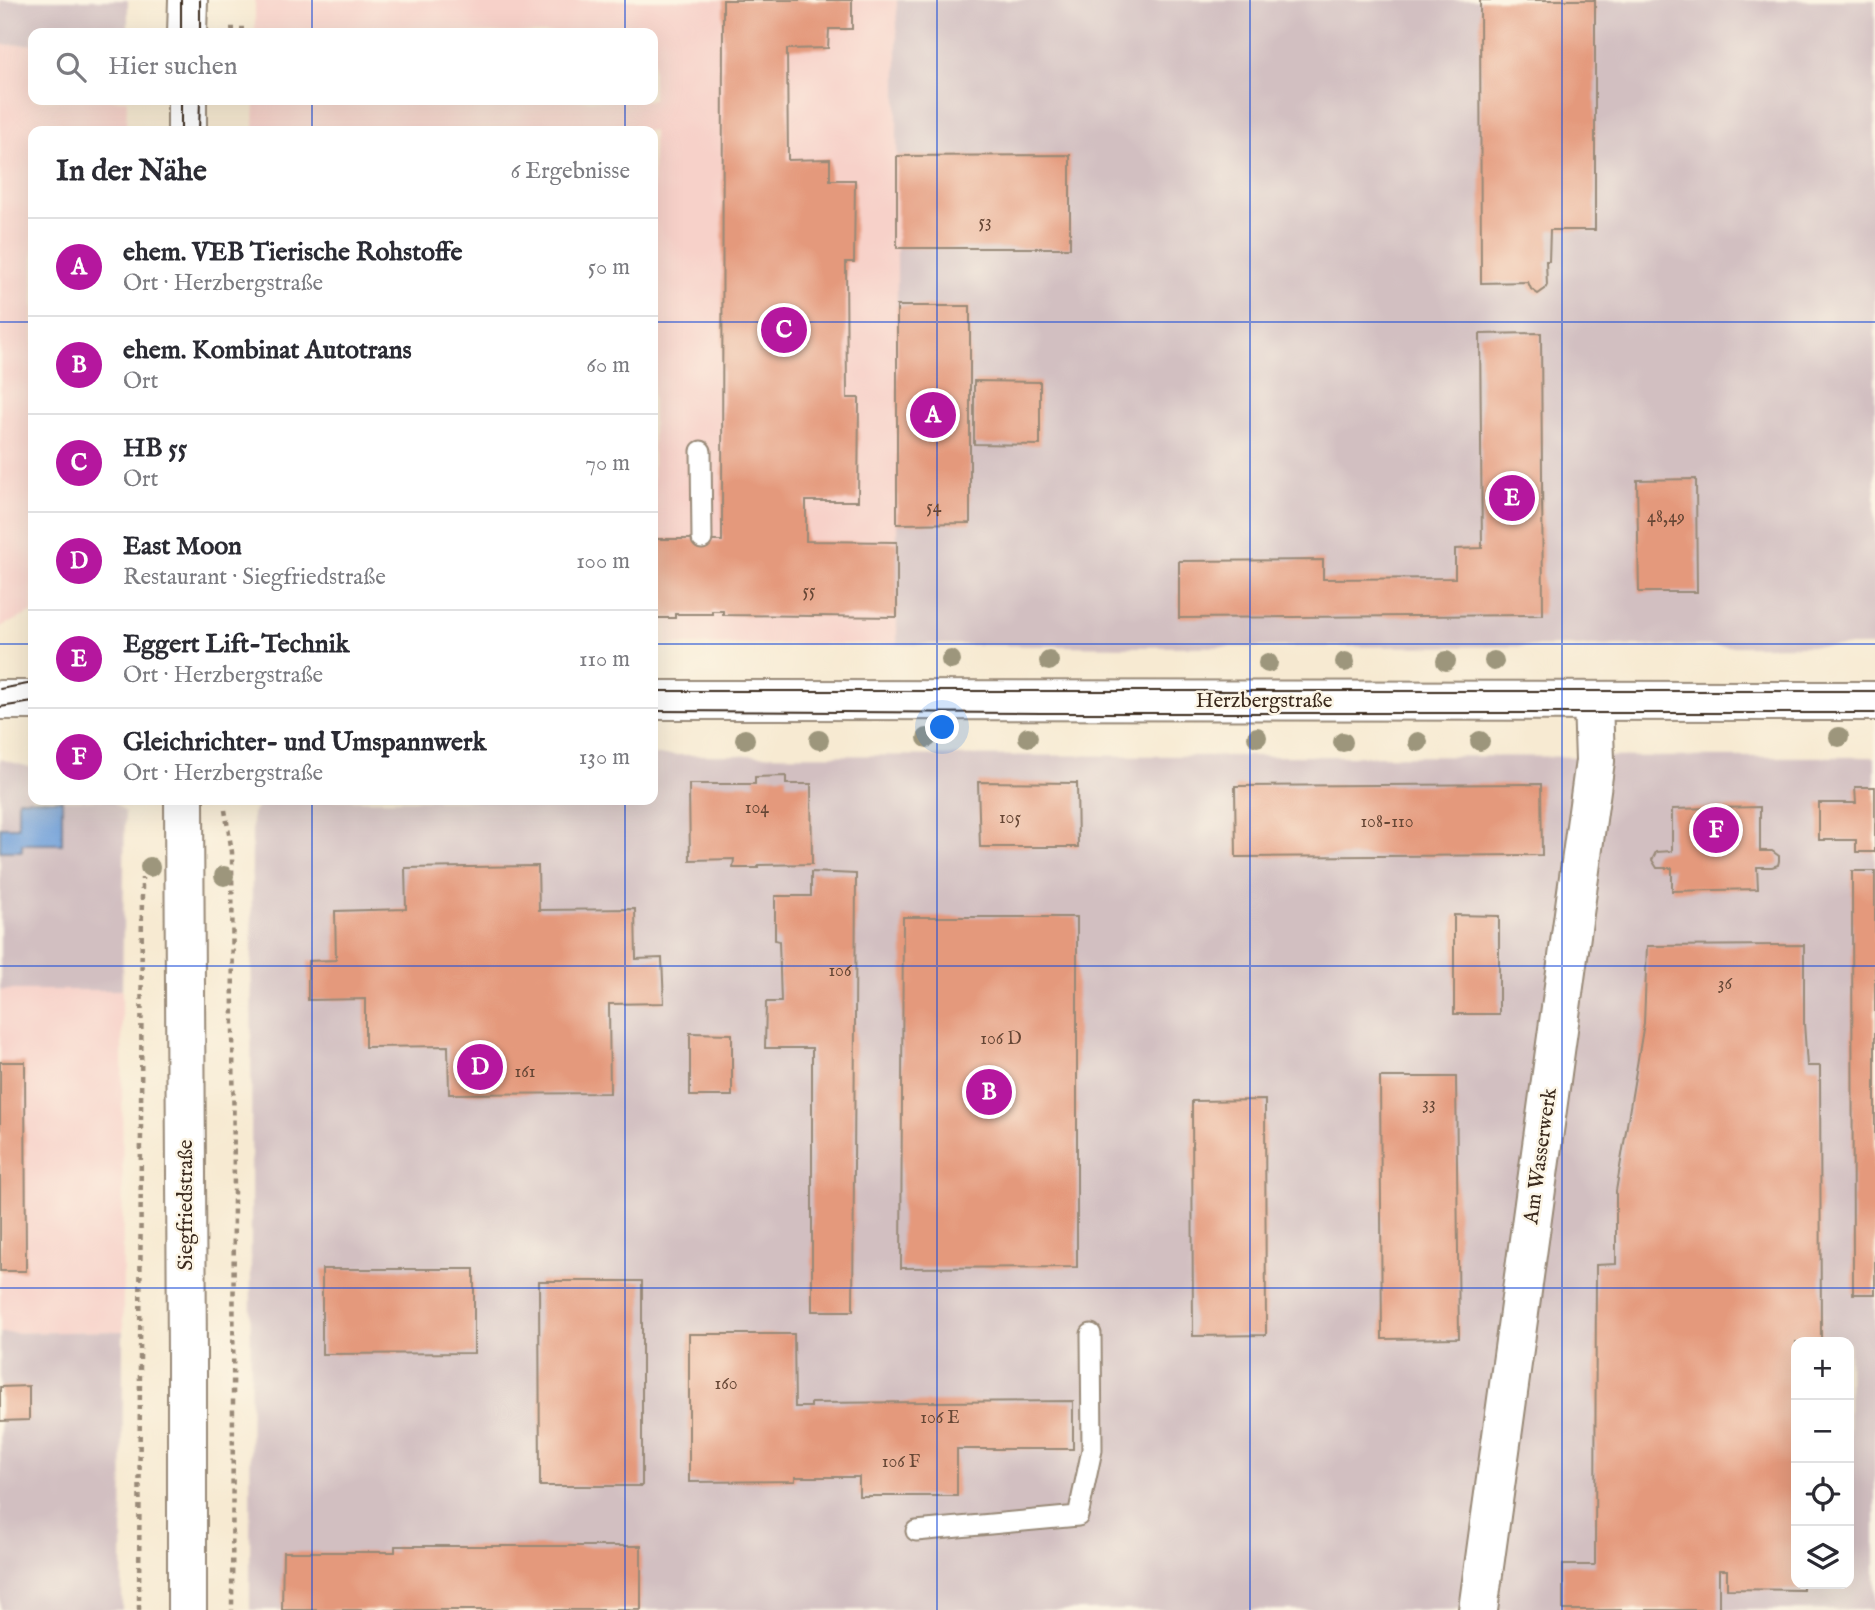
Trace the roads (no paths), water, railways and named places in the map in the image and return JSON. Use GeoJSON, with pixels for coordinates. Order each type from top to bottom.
{"type":"FeatureCollection","features":[{"type":"Feature","properties":{"kind":"street"},"geometry":{"type":"LineString","coordinates":[[187,28],[188,0]]}},
{"type":"Feature","properties":{"kind":"street"},"geometry":{"type":"LineString","coordinates":[[187,105],[187,126]]}},
{"type":"Feature","properties":{"kind":"street"},"geometry":{"type":"LineString","coordinates":[[0,700],[28,700]]}},
{"type":"Feature","properties":{"kind":"street","name":"Herzbergstraße"},"geometry":{"type":"LineString","coordinates":[[658,700],[1875,701]]}},
{"type":"Feature","properties":{"kind":"street","name":"Am Wasserwerk"},"geometry":{"type":"LineString","coordinates":[[1478,1610],[1595,761],[1593,701]]}},
{"type":"Feature","properties":{"kind":"street","name":"Siegfriedstraße"},"geometry":{"type":"LineString","coordinates":[[184,805],[187,1610]]}},
{"type":"Feature","properties":{"kind":"lane"},"geometry":{"type":"LineString","coordinates":[[701,451],[702,539]]}},
{"type":"Feature","properties":{"kind":"lane"},"geometry":{"type":"LineString","coordinates":[[916,1531],[1078,1516],[1092,1450],[1091,1334]]}},
{"type":"Feature","properties":{"kind":"water"},"geometry":{"type":"Polygon","coordinates":[[[18,799],[28,799],[28,805],[62,805],[62,844],[22,844],[22,851],[0,851],[0,827],[18,827],[18,799]]]}},
{"type":"Feature","properties":{"kind":"tram line"},"geometry":{"type":"LineString","coordinates":[[181,0],[181,28]]}},
{"type":"Feature","properties":{"kind":"tram line"},"geometry":{"type":"LineString","coordinates":[[200,0],[200,28]]}},
{"type":"Feature","properties":{"kind":"tram line"},"geometry":{"type":"LineString","coordinates":[[181,105],[181,126]]}},
{"type":"Feature","properties":{"kind":"tram line"},"geometry":{"type":"LineString","coordinates":[[199,126],[200,105]]}},
{"type":"Feature","properties":{"kind":"tram line"},"geometry":{"type":"LineString","coordinates":[[0,689],[28,684]]}},
{"type":"Feature","properties":{"kind":"tram line"},"geometry":{"type":"LineString","coordinates":[[658,691],[1875,691]]}},
{"type":"Feature","properties":{"kind":"tram line"},"geometry":{"type":"LineString","coordinates":[[0,707],[28,703]]}},
{"type":"Feature","properties":{"kind":"tram line"},"geometry":{"type":"LineString","coordinates":[[658,711],[1875,713]]}},
{"type":"Feature","properties":{"kind":"place","name":"HB 55"},"geometry":{"type":"Point","coordinates":[784,330]}},
{"type":"Feature","properties":{"kind":"place","name":"ehem. VEB Tierische Rohstoffe"},"geometry":{"type":"Point","coordinates":[933,415]}},
{"type":"Feature","properties":{"kind":"place","name":"Eggert Lift-Technik"},"geometry":{"type":"Point","coordinates":[1512,498]}},
{"type":"Feature","properties":{"kind":"place","name":"Gleichrichter- und Umspannwerk"},"geometry":{"type":"Point","coordinates":[1716,830]}},
{"type":"Feature","properties":{"kind":"place","name":"East Moon"},"geometry":{"type":"Point","coordinates":[480,1067]}},
{"type":"Feature","properties":{"kind":"place","name":"ehem. Kombinat Autotrans"},"geometry":{"type":"Point","coordinates":[989,1092]}}]}
